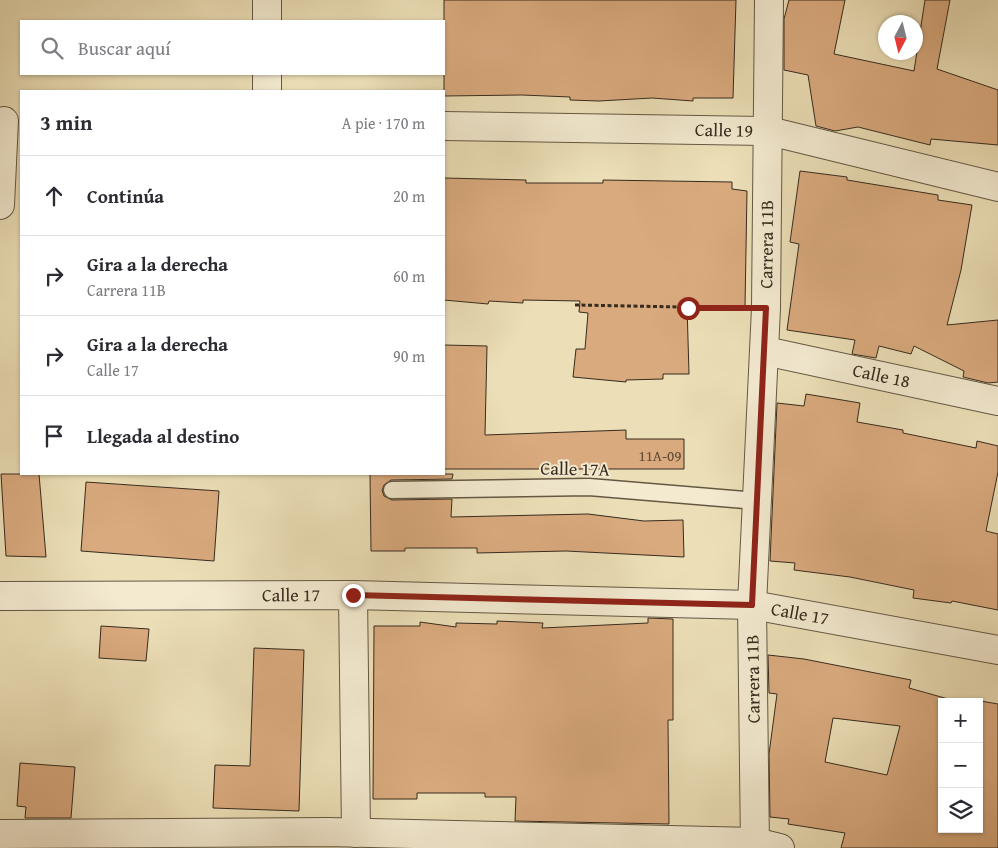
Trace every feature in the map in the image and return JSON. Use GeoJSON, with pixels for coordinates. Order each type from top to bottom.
{"type":"FeatureCollection","features":[{"type":"Feature","properties":{"kind":"street"},"geometry":{"type":"LineString","coordinates":[[267,0],[267,20]]}},
{"type":"Feature","properties":{"kind":"street","name":"Carrera 11B"},"geometry":{"type":"LineString","coordinates":[[763,846],[752,605],[765,351],[769,132],[769,0]]}},
{"type":"Feature","properties":{"kind":"street"},"geometry":{"type":"LineString","coordinates":[[267,75],[267,90]]}},
{"type":"Feature","properties":{"kind":"street"},"geometry":{"type":"LineString","coordinates":[[0,205],[8,121]]}},
{"type":"Feature","properties":{"kind":"street","name":"Calle 19"},"geometry":{"type":"LineString","coordinates":[[445,126],[769,132],[998,187]]}},
{"type":"Feature","properties":{"kind":"street","name":"Calle 18"},"geometry":{"type":"LineString","coordinates":[[765,351],[998,401]]}},
{"type":"Feature","properties":{"kind":"street"},"geometry":{"type":"LineString","coordinates":[[353,595],[356,833]]}},
{"type":"Feature","properties":{"kind":"street","name":"Calle 17"},"geometry":{"type":"LineString","coordinates":[[0,596],[353,595],[752,605],[998,650]]}},
{"type":"Feature","properties":{"kind":"street"},"geometry":{"type":"LineString","coordinates":[[0,834],[328,840],[356,833],[763,846]]}},
{"type":"Feature","properties":{"kind":"lane","name":"Calle 17A"},"geometry":{"type":"LineString","coordinates":[[392,490],[589,487],[757,501]]}},
{"type":"Feature","properties":{"kind":"path"},"geometry":{"type":"LineString","coordinates":[[575,306],[766,308]]}},
{"type":"Feature","properties":{"kind":"building"},"geometry":{"type":"Polygon","coordinates":[[[444,0],[736,0],[733,98],[693,98],[693,101],[652,98],[599,101],[570,100],[570,97],[522,95],[445,96],[444,0]]]}},
{"type":"Feature","properties":{"kind":"building"},"geometry":{"type":"Polygon","coordinates":[[[789,0],[845,0],[834,54],[914,71],[916,60],[923,60],[923,15],[925,0],[950,0],[937,69],[998,90],[998,145],[931,139],[930,145],[858,127],[835,131],[816,126],[808,75],[784,70],[784,19],[789,0]]]}},
{"type":"Feature","properties":{"kind":"building"},"geometry":{"type":"Polygon","coordinates":[[[800,171],[847,177],[847,180],[938,195],[938,200],[972,205],[961,270],[947,325],[998,320],[998,382],[988,383],[963,377],[964,371],[914,346],[911,354],[879,346],[876,358],[852,354],[855,340],[787,330],[799,244],[790,242],[800,171]]]}},
{"type":"Feature","properties":{"kind":"building"},"geometry":{"type":"Polygon","coordinates":[[[445,178],[526,180],[526,183],[603,183],[603,180],[732,182],[732,189],[747,191],[745,307],[687,305],[689,374],[663,374],[663,379],[626,380],[626,382],[573,377],[576,349],[585,349],[588,313],[579,312],[580,301],[523,300],[523,303],[489,301],[488,304],[445,300],[445,178]]]}},
{"type":"Feature","properties":{"kind":"building"},"geometry":{"type":"Polygon","coordinates":[[[445,345],[487,346],[485,435],[626,430],[626,439],[684,439],[684,469],[445,469],[445,345]]]}},
{"type":"Feature","properties":{"kind":"building"},"geometry":{"type":"Polygon","coordinates":[[[806,394],[860,403],[857,422],[903,430],[903,433],[976,448],[977,441],[998,446],[998,472],[986,531],[998,534],[998,610],[952,601],[951,603],[913,598],[914,590],[850,577],[794,570],[795,563],[770,561],[777,403],[804,406],[806,394]]]}},
{"type":"Feature","properties":{"kind":"building"},"geometry":{"type":"Polygon","coordinates":[[[1,474],[39,475],[46,557],[6,556],[1,474]]]}},
{"type":"Feature","properties":{"kind":"building"},"geometry":{"type":"Polygon","coordinates":[[[453,474],[452,479],[391,480],[384,485],[382,490],[384,496],[392,500],[452,499],[451,517],[588,514],[644,521],[683,520],[684,557],[566,551],[477,553],[477,548],[405,548],[405,551],[371,551],[370,475],[453,474]]]}},
{"type":"Feature","properties":{"kind":"building"},"geometry":{"type":"Polygon","coordinates":[[[86,482],[219,491],[214,561],[81,551],[86,482]]]}},
{"type":"Feature","properties":{"kind":"building"},"geometry":{"type":"Polygon","coordinates":[[[648,618],[673,619],[673,720],[668,720],[669,824],[515,821],[516,797],[485,797],[485,793],[417,793],[417,799],[373,799],[374,626],[420,626],[420,622],[456,627],[456,623],[497,624],[497,621],[543,623],[542,628],[648,623],[648,618]]]}},
{"type":"Feature","properties":{"kind":"building"},"geometry":{"type":"Polygon","coordinates":[[[101,626],[149,629],[146,661],[99,658],[101,626]]]}},
{"type":"Feature","properties":{"kind":"building"},"geometry":{"type":"Polygon","coordinates":[[[254,648],[304,650],[299,811],[213,808],[215,765],[250,766],[254,648]]]}},
{"type":"Feature","properties":{"kind":"building"},"geometry":{"type":"Polygon","coordinates":[[[768,655],[804,659],[911,680],[909,688],[945,698],[938,698],[938,833],[983,833],[983,701],[998,704],[998,848],[841,848],[845,833],[788,824],[789,819],[770,817],[769,754],[777,694],[769,693],[768,655]],[[833,718],[825,762],[887,775],[900,726],[833,718]]]}},
{"type":"Feature","properties":{"kind":"building"},"geometry":{"type":"Polygon","coordinates":[[[20,763],[75,767],[71,818],[25,818],[26,807],[17,806],[20,763]]]}},
{"type":"Feature","properties":{"kind":"route"},"geometry":{"type":"LineString","coordinates":[[353,595],[752,605],[766,308],[688,308]]}}]}
